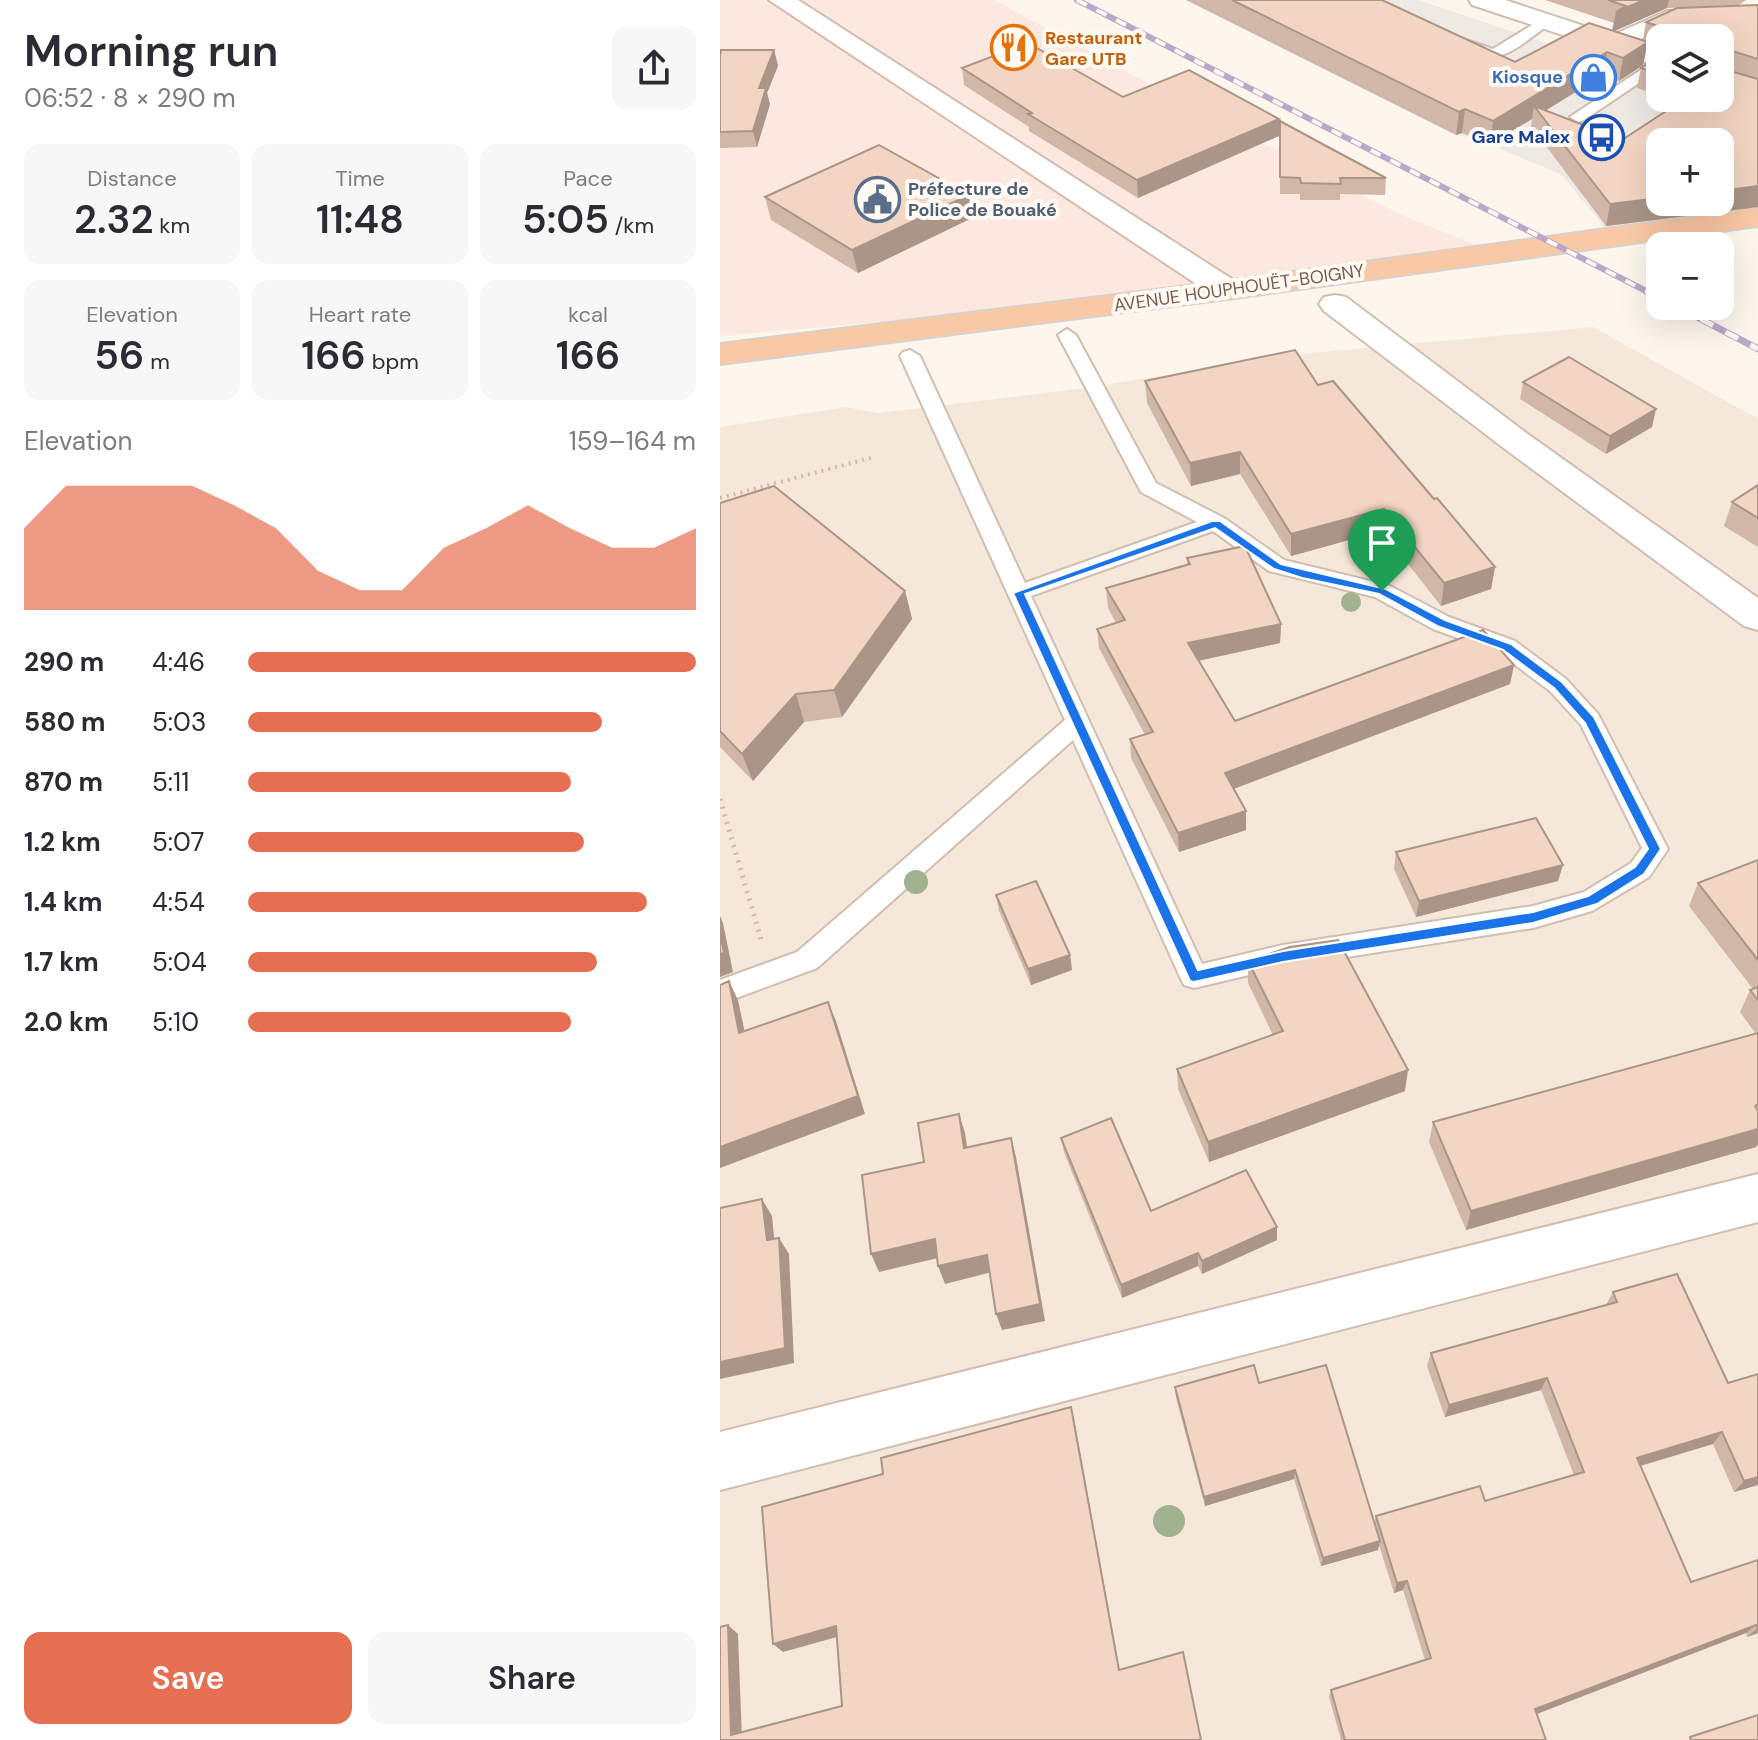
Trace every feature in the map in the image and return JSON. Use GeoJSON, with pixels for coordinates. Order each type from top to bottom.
{"type":"FeatureCollection","features":[{"type":"Feature","properties":{"kind":"highway","name":"AVENUE HOUPHOUËT-BOIGNY"},"geometry":{"type":"LineString","coordinates":[[720,354],[1227,290],[1758,217]]}},
{"type":"Feature","properties":{"kind":"highway"},"geometry":{"type":"LineString","coordinates":[[1734,245],[1758,242]]}},
{"type":"Feature","properties":{"kind":"highway","name":"AVENUE HOUPHOUËT-BOIGNY"},"geometry":{"type":"LineString","coordinates":[[720,384],[1067,335],[1335,304],[1646,257]]}},
{"type":"Feature","properties":{"kind":"street"},"geometry":{"type":"LineString","coordinates":[[781,0],[1227,290]]}},
{"type":"Feature","properties":{"kind":"street"},"geometry":{"type":"LineString","coordinates":[[1481,0],[1646,56]]}},
{"type":"Feature","properties":{"kind":"street"},"geometry":{"type":"LineString","coordinates":[[1613,44],[1667,18],[1752,10]]}},
{"type":"Feature","properties":{"kind":"street"},"geometry":{"type":"LineString","coordinates":[[1335,304],[1517,442],[1758,617]]}},
{"type":"Feature","properties":{"kind":"street"},"geometry":{"type":"LineString","coordinates":[[720,1461],[1758,1198]]}},
{"type":"Feature","properties":{"kind":"lane"},"geometry":{"type":"LineString","coordinates":[[1451,38],[1494,55],[1545,21]]}},
{"type":"Feature","properties":{"kind":"lane"},"geometry":{"type":"LineString","coordinates":[[1578,117],[1646,71]]}},
{"type":"Feature","properties":{"kind":"lane"},"geometry":{"type":"LineString","coordinates":[[910,356],[1194,977],[1283,956],[1533,917],[1592,900],[1640,870],[1655,849],[1590,720],[1558,685],[1507,647],[1441,623],[1382,591],[1302,575],[1277,566],[1216,523],[1148,487],[1067,335]]}},
{"type":"Feature","properties":{"kind":"lane"},"geometry":{"type":"LineString","coordinates":[[1018,593],[1216,523]]}},
{"type":"Feature","properties":{"kind":"lane"},"geometry":{"type":"LineString","coordinates":[[720,992],[807,960],[1078,722]]}},
{"type":"Feature","properties":{"kind":"path"},"geometry":{"type":"LineString","coordinates":[[720,498],[874,457]]}},
{"type":"Feature","properties":{"kind":"path"},"geometry":{"type":"LineString","coordinates":[[720,799],[772,975]]}},
{"type":"Feature","properties":{"kind":"shaded area"},"geometry":{"type":"Polygon","coordinates":[[[720,0],[994,0],[1397,213],[1495,253],[1112,302],[720,336],[720,0]]]}},
{"type":"Feature","properties":{"kind":"shaded area"},"geometry":{"type":"Polygon","coordinates":[[[1197,0],[1418,0],[1646,76],[1646,112],[1734,112],[1734,106],[1758,114],[1758,215],[1613,238],[1562,175],[1475,138],[1456,135],[1263,38],[1269,36],[1197,0]]]}},
{"type":"Feature","properties":{"kind":"shaded area"},"geometry":{"type":"Polygon","coordinates":[[[1593,327],[1758,419],[1758,1740],[720,1740],[720,427],[846,407],[878,413],[1078,389],[1290,355],[1593,327]]]}},
{"type":"Feature","properties":{"kind":"building"},"geometry":{"type":"Polygon","coordinates":[[[1232,0],[1382,0],[1515,62],[1589,23],[1646,41],[1623,58],[1607,52],[1493,121],[1465,109],[1459,112],[1232,0]]]}},
{"type":"Feature","properties":{"kind":"building"},"geometry":{"type":"Polygon","coordinates":[[[1608,0],[1644,0],[1616,12],[1626,6],[1608,0]]]}},
{"type":"Feature","properties":{"kind":"building"},"geometry":{"type":"Polygon","coordinates":[[[1758,5],[1758,59],[1734,51],[1734,24],[1646,22],[1677,8],[1758,5]]]}},
{"type":"Feature","properties":{"kind":"building"},"geometry":{"type":"Polygon","coordinates":[[[1028,43],[1123,97],[1189,70],[1279,119],[1137,180],[1028,114],[1032,113],[962,68],[1028,43]]]}},
{"type":"Feature","properties":{"kind":"building"},"geometry":{"type":"Polygon","coordinates":[[[721,50],[774,50],[759,88],[766,88],[753,131],[720,132],[721,50]]]}},
{"type":"Feature","properties":{"kind":"building"},"geometry":{"type":"Polygon","coordinates":[[[1734,72],[1758,79],[1758,186],[1734,189],[1734,128],[1646,128],[1646,200],[1610,204],[1534,106],[1622,140],[1665,112],[1734,112],[1734,72]]]}},
{"type":"Feature","properties":{"kind":"building"},"geometry":{"type":"Polygon","coordinates":[[[1280,121],[1386,178],[1340,178],[1341,184],[1301,183],[1300,178],[1280,177],[1280,121]]]}},
{"type":"Feature","properties":{"kind":"building","name":"Préfecture de Police de Bouaké"},"geometry":{"type":"Polygon","coordinates":[[[879,145],[969,195],[852,250],[765,197],[879,145]]]}},
{"type":"Feature","properties":{"kind":"building"},"geometry":{"type":"Polygon","coordinates":[[[1295,350],[1318,385],[1333,381],[1495,567],[1444,583],[1384,509],[1291,534],[1240,452],[1190,463],[1145,381],[1295,350]]]}},
{"type":"Feature","properties":{"kind":"building"},"geometry":{"type":"Polygon","coordinates":[[[1569,357],[1656,409],[1610,436],[1523,382],[1569,357]]]}},
{"type":"Feature","properties":{"kind":"building"},"geometry":{"type":"Polygon","coordinates":[[[1758,485],[1758,518],[1732,502],[1758,485]]]}},
{"type":"Feature","properties":{"kind":"building"},"geometry":{"type":"Polygon","coordinates":[[[774,486],[905,591],[834,690],[796,694],[742,754],[720,731],[720,503],[774,486]]]}},
{"type":"Feature","properties":{"kind":"building"},"geometry":{"type":"Polygon","coordinates":[[[1245,546],[1281,624],[1188,643],[1235,721],[1483,630],[1514,665],[1225,773],[1246,811],[1178,833],[1130,739],[1153,732],[1097,629],[1125,620],[1106,588],[1190,564],[1187,558],[1245,546]]]}},
{"type":"Feature","properties":{"kind":"building"},"geometry":{"type":"Polygon","coordinates":[[[1536,818],[1563,865],[1419,901],[1396,852],[1536,818]]]}},
{"type":"Feature","properties":{"kind":"building"},"geometry":{"type":"Polygon","coordinates":[[[1758,860],[1758,960],[1698,883],[1758,860]]]}},
{"type":"Feature","properties":{"kind":"building"},"geometry":{"type":"Polygon","coordinates":[[[1036,881],[1070,955],[1028,969],[996,895],[1036,881]]]}},
{"type":"Feature","properties":{"kind":"building"},"geometry":{"type":"Polygon","coordinates":[[[720,933],[724,953],[720,954],[720,933]]]}},
{"type":"Feature","properties":{"kind":"building"},"geometry":{"type":"Polygon","coordinates":[[[1338,940],[1408,1070],[1208,1142],[1177,1069],[1283,1031],[1248,961],[1290,947],[1338,940]]]}},
{"type":"Feature","properties":{"kind":"building"},"geometry":{"type":"Polygon","coordinates":[[[729,981],[739,1033],[828,1002],[858,1096],[720,1147],[720,985],[729,981]]]}},
{"type":"Feature","properties":{"kind":"building"},"geometry":{"type":"Polygon","coordinates":[[[1758,987],[1758,1000],[1750,990],[1758,987]]]}},
{"type":"Feature","properties":{"kind":"building"},"geometry":{"type":"Polygon","coordinates":[[[1758,1033],[1758,1104],[1755,1106],[1758,1129],[1471,1211],[1433,1122],[1758,1033]]]}},
{"type":"Feature","properties":{"kind":"building"},"geometry":{"type":"Polygon","coordinates":[[[959,1114],[964,1148],[1011,1138],[1040,1304],[996,1314],[987,1255],[938,1266],[935,1239],[871,1254],[862,1175],[924,1162],[918,1123],[959,1114]]]}},
{"type":"Feature","properties":{"kind":"building"},"geometry":{"type":"Polygon","coordinates":[[[1111,1118],[1151,1211],[1246,1170],[1277,1227],[1202,1261],[1198,1253],[1121,1285],[1061,1138],[1111,1118]]]}},
{"type":"Feature","properties":{"kind":"building"},"geometry":{"type":"Polygon","coordinates":[[[762,1199],[767,1240],[779,1238],[785,1348],[720,1362],[720,1208],[762,1199]]]}},
{"type":"Feature","properties":{"kind":"building"},"geometry":{"type":"Polygon","coordinates":[[[1677,1274],[1728,1383],[1758,1374],[1758,1477],[1744,1481],[1722,1432],[1637,1458],[1691,1582],[1758,1560],[1758,1628],[1756,1625],[1535,1709],[1546,1740],[1345,1740],[1331,1690],[1431,1658],[1407,1581],[1397,1583],[1376,1516],[1480,1486],[1485,1501],[1584,1472],[1547,1378],[1449,1405],[1431,1353],[1617,1302],[1613,1292],[1677,1274]]]}},
{"type":"Feature","properties":{"kind":"building"},"geometry":{"type":"Polygon","coordinates":[[[1254,1365],[1259,1383],[1326,1365],[1380,1541],[1323,1558],[1295,1470],[1204,1497],[1175,1387],[1254,1365]]]}},
{"type":"Feature","properties":{"kind":"building"},"geometry":{"type":"Polygon","coordinates":[[[1071,1407],[1119,1670],[1183,1652],[1201,1740],[720,1740],[720,1627],[728,1625],[731,1735],[842,1706],[836,1626],[773,1644],[762,1507],[883,1474],[881,1458],[1071,1407]]]}},
{"type":"Feature","properties":{"kind":"building"},"geometry":{"type":"Polygon","coordinates":[[[1758,1715],[1758,1740],[1691,1740],[1690,1737],[1758,1715]]]}},
{"type":"Feature","properties":{"kind":"railway"},"geometry":{"type":"LineString","coordinates":[[1077,0],[1646,291]]}},
{"type":"Feature","properties":{"kind":"railway"},"geometry":{"type":"LineString","coordinates":[[1703,320],[1758,349]]}},
{"type":"Feature","properties":{"kind":"place","name":"Restaurant Gare UTB"},"geometry":{"type":"Point","coordinates":[1014,48]}},
{"type":"Feature","properties":{"kind":"place","name":"Kiosque"},"geometry":{"type":"Point","coordinates":[1594,77]}},
{"type":"Feature","properties":{"kind":"place","name":"Gare Malex"},"geometry":{"type":"Point","coordinates":[1601,137]}},
{"type":"Feature","properties":{"kind":"place","name":"Préfecture de Police de Bouaké"},"geometry":{"type":"Point","coordinates":[877,199]}},
{"type":"Feature","properties":{"kind":"route"},"geometry":{"type":"LineString","coordinates":[[1216,523],[1277,566],[1302,575],[1382,591],[1441,623],[1507,647],[1558,685],[1590,720],[1655,849],[1640,870],[1592,900],[1533,917],[1283,956],[1194,977],[1018,593],[1216,523]]}}]}
